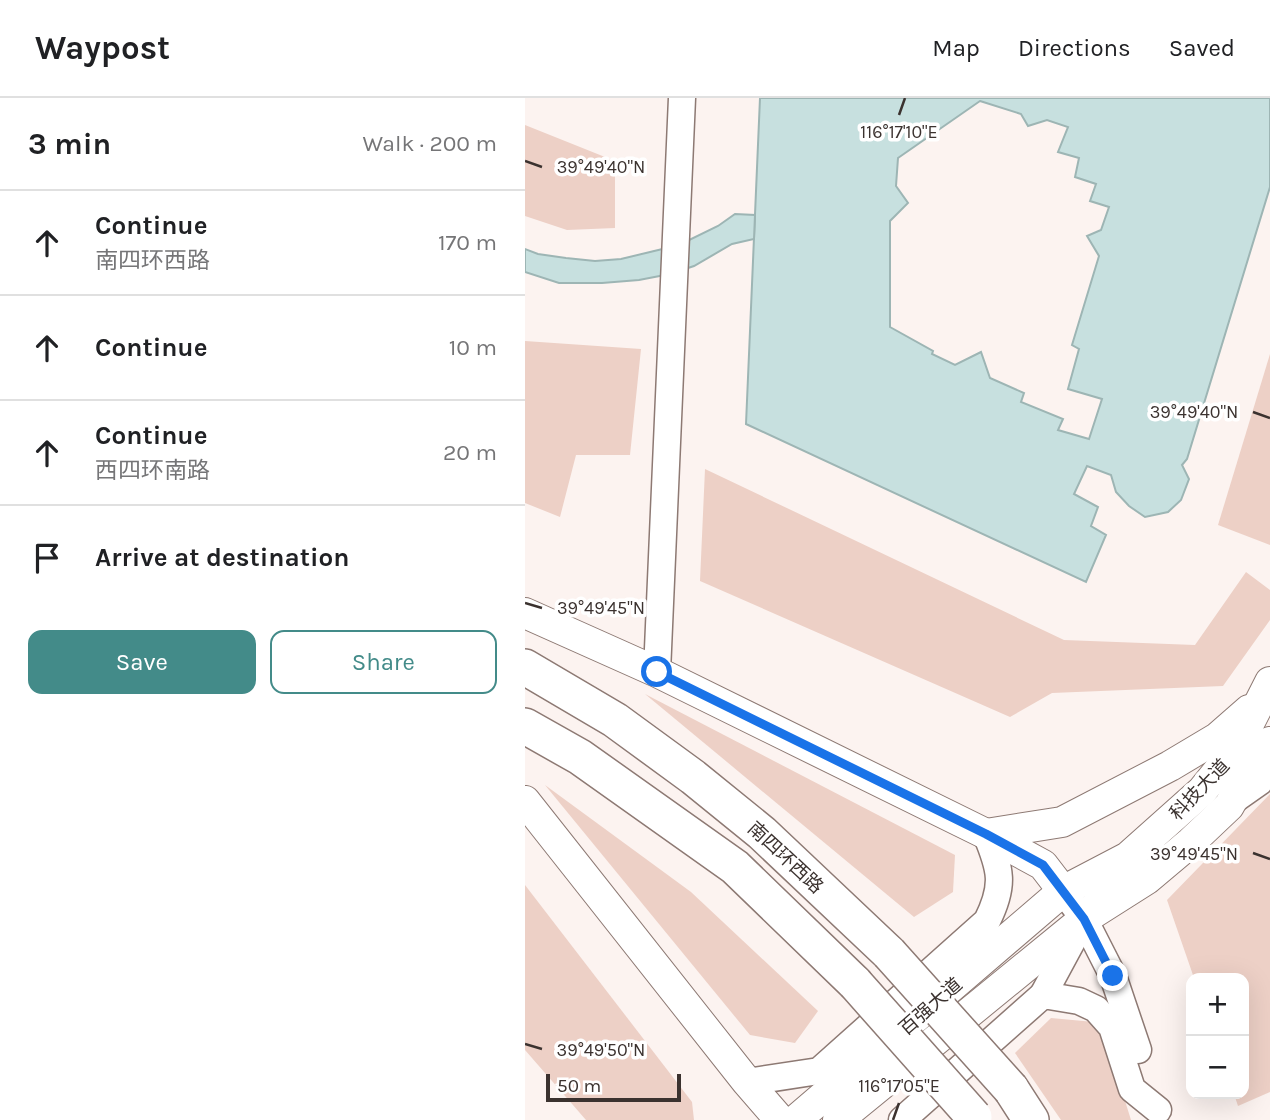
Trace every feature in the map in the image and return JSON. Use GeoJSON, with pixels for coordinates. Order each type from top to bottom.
{"type":"FeatureCollection","features":[{"type":"Feature","properties":{"kind":"highway","name":"南四环西路"},"geometry":{"type":"LineString","coordinates":[[525,667],[615,720],[693,777],[762,833],[889,953],[1011,1089],[1031,1120]]}},
{"type":"Feature","properties":{"kind":"highway"},"geometry":{"type":"LineString","coordinates":[[525,726],[580,757],[734,867],[855,983],[975,1119]]}},
{"type":"Feature","properties":{"kind":"main road"},"geometry":{"type":"LineString","coordinates":[[525,613],[657,672],[986,834],[1043,865],[1063,891]]}},
{"type":"Feature","properties":{"kind":"main road"},"geometry":{"type":"LineString","coordinates":[[986,834],[1062,822],[1170,766],[1217,738],[1265,692]]}},
{"type":"Feature","properties":{"kind":"main road","name":"科技大道"},"geometry":{"type":"LineString","coordinates":[[1063,891],[1128,857],[1202,791],[1236,749],[1265,692]]}},
{"type":"Feature","properties":{"kind":"main road","name":"科技大道"},"geometry":{"type":"LineString","coordinates":[[1084,919],[1147,879],[1229,806],[1252,765],[1270,741]]}},
{"type":"Feature","properties":{"kind":"main road"},"geometry":{"type":"LineString","coordinates":[[525,801],[747,1082],[781,1120]]}},
{"type":"Feature","properties":{"kind":"main road","name":"百强大道"},"geometry":{"type":"LineString","coordinates":[[796,1120],[1063,891]]}},
{"type":"Feature","properties":{"kind":"main road","name":"百强大道"},"geometry":{"type":"LineString","coordinates":[[838,1120],[1084,919]]}},
{"type":"Feature","properties":{"kind":"street"},"geometry":{"type":"LineString","coordinates":[[657,672],[682,98]]}},
{"type":"Feature","properties":{"kind":"street"},"geometry":{"type":"LineString","coordinates":[[1229,806],[1261,784],[1270,773]]}},
{"type":"Feature","properties":{"kind":"street"},"geometry":{"type":"LineString","coordinates":[[747,1082],[819,1071],[987,921],[996,903],[1000,884],[996,858],[986,834]]}},
{"type":"Feature","properties":{"kind":"street"},"geometry":{"type":"LineString","coordinates":[[902,1120],[1043,995],[1084,919],[1128,857]]}},
{"type":"Feature","properties":{"kind":"street"},"geometry":{"type":"LineString","coordinates":[[1063,891],[1084,919],[1113,976],[1160,1115]]}},
{"type":"Feature","properties":{"kind":"street"},"geometry":{"type":"LineString","coordinates":[[1043,995],[1079,1001],[1096,1009],[1112,1027],[1132,1089],[1160,1115]]}},
{"type":"Feature","properties":{"kind":"shaded area"},"geometry":{"type":"Polygon","coordinates":[[[525,125],[615,161],[615,228],[567,230],[525,216],[525,125]]]}},
{"type":"Feature","properties":{"kind":"shaded area"},"geometry":{"type":"Polygon","coordinates":[[[525,341],[641,349],[630,455],[576,455],[560,517],[525,503],[525,341]]]}},
{"type":"Feature","properties":{"kind":"shaded area"},"geometry":{"type":"Polygon","coordinates":[[[1270,354],[1270,545],[1218,525],[1270,354]]]}},
{"type":"Feature","properties":{"kind":"shaded area"},"geometry":{"type":"Polygon","coordinates":[[[705,469],[1064,640],[1195,645],[1246,572],[1270,590],[1270,620],[1223,686],[1052,693],[1010,717],[700,581],[705,469]]]}},
{"type":"Feature","properties":{"kind":"shaded area"},"geometry":{"type":"Polygon","coordinates":[[[645,694],[955,855],[953,892],[914,917],[645,694]]]}},
{"type":"Feature","properties":{"kind":"shaded area"},"geometry":{"type":"Polygon","coordinates":[[[545,785],[691,892],[818,1011],[795,1043],[750,1035],[545,785]]]}},
{"type":"Feature","properties":{"kind":"shaded area"},"geometry":{"type":"Polygon","coordinates":[[[1270,794],[1270,1092],[1238,1106],[1236,1099],[1249,1099],[1249,973],[1192,973],[1167,900],[1270,794]]]}},
{"type":"Feature","properties":{"kind":"shaded area"},"geometry":{"type":"Polygon","coordinates":[[[525,885],[692,1102],[694,1120],[586,1120],[525,1050],[525,885]]]}},
{"type":"Feature","properties":{"kind":"shaded area"},"geometry":{"type":"Polygon","coordinates":[[[1051,1018],[1094,1022],[1104,1034],[1131,1120],[1061,1120],[1015,1053],[1051,1018]]]}},
{"type":"Feature","properties":{"kind":"building"},"geometry":{"type":"Polygon","coordinates":[[[760,98],[1270,98],[1270,187],[1187,459],[1182,465],[1189,479],[1181,500],[1168,512],[1145,517],[1129,506],[1116,492],[1111,475],[1087,466],[1074,494],[1098,507],[1091,526],[1106,535],[1086,582],[746,424],[760,98]],[[980,101],[898,158],[896,186],[908,203],[890,221],[890,327],[933,351],[932,354],[955,365],[981,352],[990,378],[1024,393],[1021,402],[1063,419],[1058,430],[1089,439],[1102,399],[1068,389],[1079,349],[1072,345],[1099,256],[1087,236],[1101,230],[1109,207],[1090,201],[1096,184],[1075,177],[1079,158],[1058,152],[1068,127],[1047,120],[1028,126],[1021,114],[980,101]]]}},
{"type":"Feature","properties":{"kind":"building"},"geometry":{"type":"Polygon","coordinates":[[[735,214],[755,215],[754,239],[732,244],[694,266],[670,274],[602,283],[559,283],[525,272],[525,249],[566,258],[595,261],[621,259],[679,245],[718,226],[735,214]]]}},
{"type":"Feature","properties":{"kind":"route"},"geometry":{"type":"LineString","coordinates":[[657,672],[986,834],[1043,865],[1084,919],[1113,976]]}}]}
